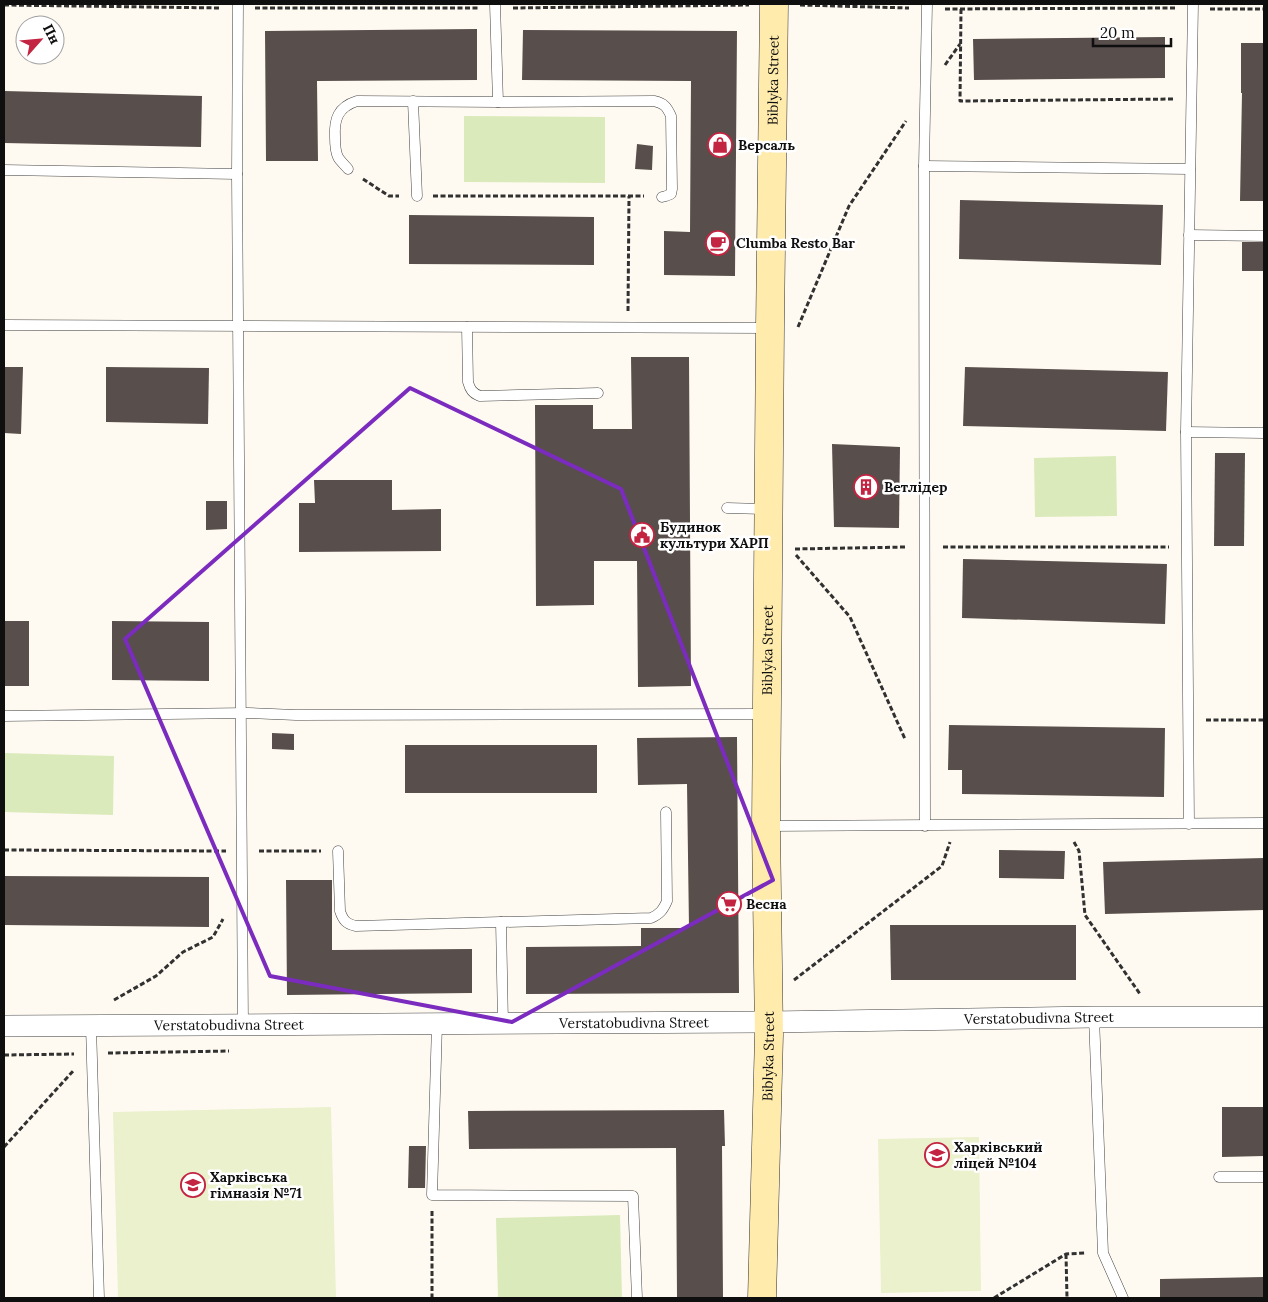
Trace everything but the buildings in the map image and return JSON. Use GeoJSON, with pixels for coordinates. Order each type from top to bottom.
{"type":"FeatureCollection","features":[{"type":"Feature","properties":{"kind":"street","name":"Biblyka Street"},"geometry":{"type":"LineString","coordinates":[[762,1298],[769,1022],[766,826],[774,4]]}},
{"type":"Feature","properties":{"kind":"street","name":"Verstatobudivna Street"},"geometry":{"type":"LineString","coordinates":[[4,1026],[1264,1017]]}},
{"type":"Feature","properties":{"kind":"lane"},"geometry":{"type":"LineString","coordinates":[[495,4],[498,102]]}},
{"type":"Feature","properties":{"kind":"lane"},"geometry":{"type":"LineString","coordinates":[[233,6],[237,174],[243,1025]]}},
{"type":"Feature","properties":{"kind":"lane"},"geometry":{"type":"LineString","coordinates":[[925,826],[924,166],[927,6]]}},
{"type":"Feature","properties":{"kind":"lane"},"geometry":{"type":"LineString","coordinates":[[1189,824],[1186,432],[1193,6]]}},
{"type":"Feature","properties":{"kind":"lane"},"geometry":{"type":"LineString","coordinates":[[348,170],[338,156],[335,147],[334,124],[340,111],[348,104],[357,101],[654,101],[662,103],[667,107],[671,116],[672,189],[671,194],[662,197]]}},
{"type":"Feature","properties":{"kind":"lane"},"geometry":{"type":"LineString","coordinates":[[413,101],[417,196]]}},
{"type":"Feature","properties":{"kind":"lane"},"geometry":{"type":"LineString","coordinates":[[924,166],[1190,169]]}},
{"type":"Feature","properties":{"kind":"lane"},"geometry":{"type":"LineString","coordinates":[[4,170],[237,174]]}},
{"type":"Feature","properties":{"kind":"lane"},"geometry":{"type":"LineString","coordinates":[[1189,235],[1264,236]]}},
{"type":"Feature","properties":{"kind":"lane"},"geometry":{"type":"LineString","coordinates":[[4,325],[770,328]]}},
{"type":"Feature","properties":{"kind":"lane"},"geometry":{"type":"LineString","coordinates":[[467,327],[468,382],[474,394],[480,396],[598,394]]}},
{"type":"Feature","properties":{"kind":"lane"},"geometry":{"type":"LineString","coordinates":[[1186,432],[1264,433]]}},
{"type":"Feature","properties":{"kind":"lane"},"geometry":{"type":"LineString","coordinates":[[727,508],[769,509]]}},
{"type":"Feature","properties":{"kind":"lane"},"geometry":{"type":"LineString","coordinates":[[4,716],[248,713],[296,715],[767,714]]}},
{"type":"Feature","properties":{"kind":"lane"},"geometry":{"type":"LineString","coordinates":[[338,851],[340,911],[343,920],[356,926],[651,918],[659,914],[664,908],[666,901],[666,812]]}},
{"type":"Feature","properties":{"kind":"lane"},"geometry":{"type":"LineString","coordinates":[[766,826],[1264,824]]}},
{"type":"Feature","properties":{"kind":"lane"},"geometry":{"type":"LineString","coordinates":[[501,922],[503,1023]]}},
{"type":"Feature","properties":{"kind":"lane"},"geometry":{"type":"LineString","coordinates":[[1094,1017],[1103,1253],[1123,1298]]}},
{"type":"Feature","properties":{"kind":"lane"},"geometry":{"type":"LineString","coordinates":[[437,1024],[432,1195],[633,1196],[637,1298]]}},
{"type":"Feature","properties":{"kind":"lane"},"geometry":{"type":"LineString","coordinates":[[91,1026],[99,1298]]}},
{"type":"Feature","properties":{"kind":"lane"},"geometry":{"type":"LineString","coordinates":[[1219,1177],[1264,1178]]}},
{"type":"Feature","properties":{"kind":"path"},"geometry":{"type":"LineString","coordinates":[[512,8],[774,4],[927,6],[961,9],[1179,8],[1193,6],[1264,9]]}},
{"type":"Feature","properties":{"kind":"path"},"geometry":{"type":"LineString","coordinates":[[4,5],[233,6]]}},
{"type":"Feature","properties":{"kind":"path"},"geometry":{"type":"LineString","coordinates":[[248,8],[482,8]]}},
{"type":"Feature","properties":{"kind":"path"},"geometry":{"type":"LineString","coordinates":[[961,9],[960,101],[1179,99]]}},
{"type":"Feature","properties":{"kind":"path"},"geometry":{"type":"LineString","coordinates":[[770,328],[792,341],[850,206],[926,90],[961,43]]}},
{"type":"Feature","properties":{"kind":"path"},"geometry":{"type":"LineString","coordinates":[[348,170],[389,196],[662,197]]}},
{"type":"Feature","properties":{"kind":"path"},"geometry":{"type":"LineString","coordinates":[[628,317],[629,196]]}},
{"type":"Feature","properties":{"kind":"path"},"geometry":{"type":"LineString","coordinates":[[925,782],[850,616],[790,549],[925,547],[1187,548]]}},
{"type":"Feature","properties":{"kind":"path"},"geometry":{"type":"LineString","coordinates":[[1188,720],[1264,720]]}},
{"type":"Feature","properties":{"kind":"path"},"geometry":{"type":"LineString","coordinates":[[787,985],[942,866],[956,825]]}},
{"type":"Feature","properties":{"kind":"path"},"geometry":{"type":"LineString","coordinates":[[1062,825],[1079,851],[1085,915],[1141,996]]}},
{"type":"Feature","properties":{"kind":"path"},"geometry":{"type":"LineString","coordinates":[[4,850],[230,851]]}},
{"type":"Feature","properties":{"kind":"path"},"geometry":{"type":"LineString","coordinates":[[259,851],[338,851]]}},
{"type":"Feature","properties":{"kind":"path"},"geometry":{"type":"LineString","coordinates":[[91,1026],[100,1008],[156,976],[183,952],[213,937],[226,913]]}},
{"type":"Feature","properties":{"kind":"path"},"geometry":{"type":"LineString","coordinates":[[4,1148],[74,1069],[92,1054]]}},
{"type":"Feature","properties":{"kind":"path"},"geometry":{"type":"LineString","coordinates":[[432,1195],[432,1298]]}},
{"type":"Feature","properties":{"kind":"path"},"geometry":{"type":"LineString","coordinates":[[994,1298],[1066,1254],[1067,1298]]}},
{"type":"Feature","properties":{"kind":"highlighted area"},"geometry":{"type":"Polygon","coordinates":[[[410,388],[621,489],[773,880],[512,1022],[270,976],[125,639],[410,388]]]}},
{"type":"Feature","properties":{"kind":"green space"},"geometry":{"type":"Polygon","coordinates":[[[464,116],[605,117],[605,183],[464,182],[464,116]]]}},
{"type":"Feature","properties":{"kind":"green space"},"geometry":{"type":"Polygon","coordinates":[[[1116,456],[1117,516],[1035,517],[1034,458],[1116,456]]]}},
{"type":"Feature","properties":{"kind":"green space"},"geometry":{"type":"Polygon","coordinates":[[[4,753],[114,756],[113,815],[4,812],[4,753]]]}},
{"type":"Feature","properties":{"kind":"green space"},"geometry":{"type":"Polygon","coordinates":[[[331,1107],[336,1298],[118,1298],[113,1112],[331,1107]]]}},
{"type":"Feature","properties":{"kind":"green space"},"geometry":{"type":"Polygon","coordinates":[[[979,1137],[981,1291],[881,1293],[878,1139],[979,1137]]]}},
{"type":"Feature","properties":{"kind":"green space"},"geometry":{"type":"Polygon","coordinates":[[[620,1215],[622,1298],[498,1298],[496,1218],[620,1215]]]}},
{"type":"Feature","properties":{"kind":"place","name":"Версаль"},"geometry":{"type":"Point","coordinates":[720,145]}},
{"type":"Feature","properties":{"kind":"place","name":"Clumba Resto Bar"},"geometry":{"type":"Point","coordinates":[718,243]}},
{"type":"Feature","properties":{"kind":"place","name":"Ветлідер"},"geometry":{"type":"Point","coordinates":[866,487]}},
{"type":"Feature","properties":{"kind":"place","name":"Будинок культури ХАРП"},"geometry":{"type":"Point","coordinates":[642,535]}},
{"type":"Feature","properties":{"kind":"place","name":"Весна"},"geometry":{"type":"Point","coordinates":[729,904]}},
{"type":"Feature","properties":{"kind":"place","name":"Харківський ліцей №104"},"geometry":{"type":"Point","coordinates":[937,1155]}},
{"type":"Feature","properties":{"kind":"place","name":"Харківська гімназія №71"},"geometry":{"type":"Point","coordinates":[193,1185]}}]}
